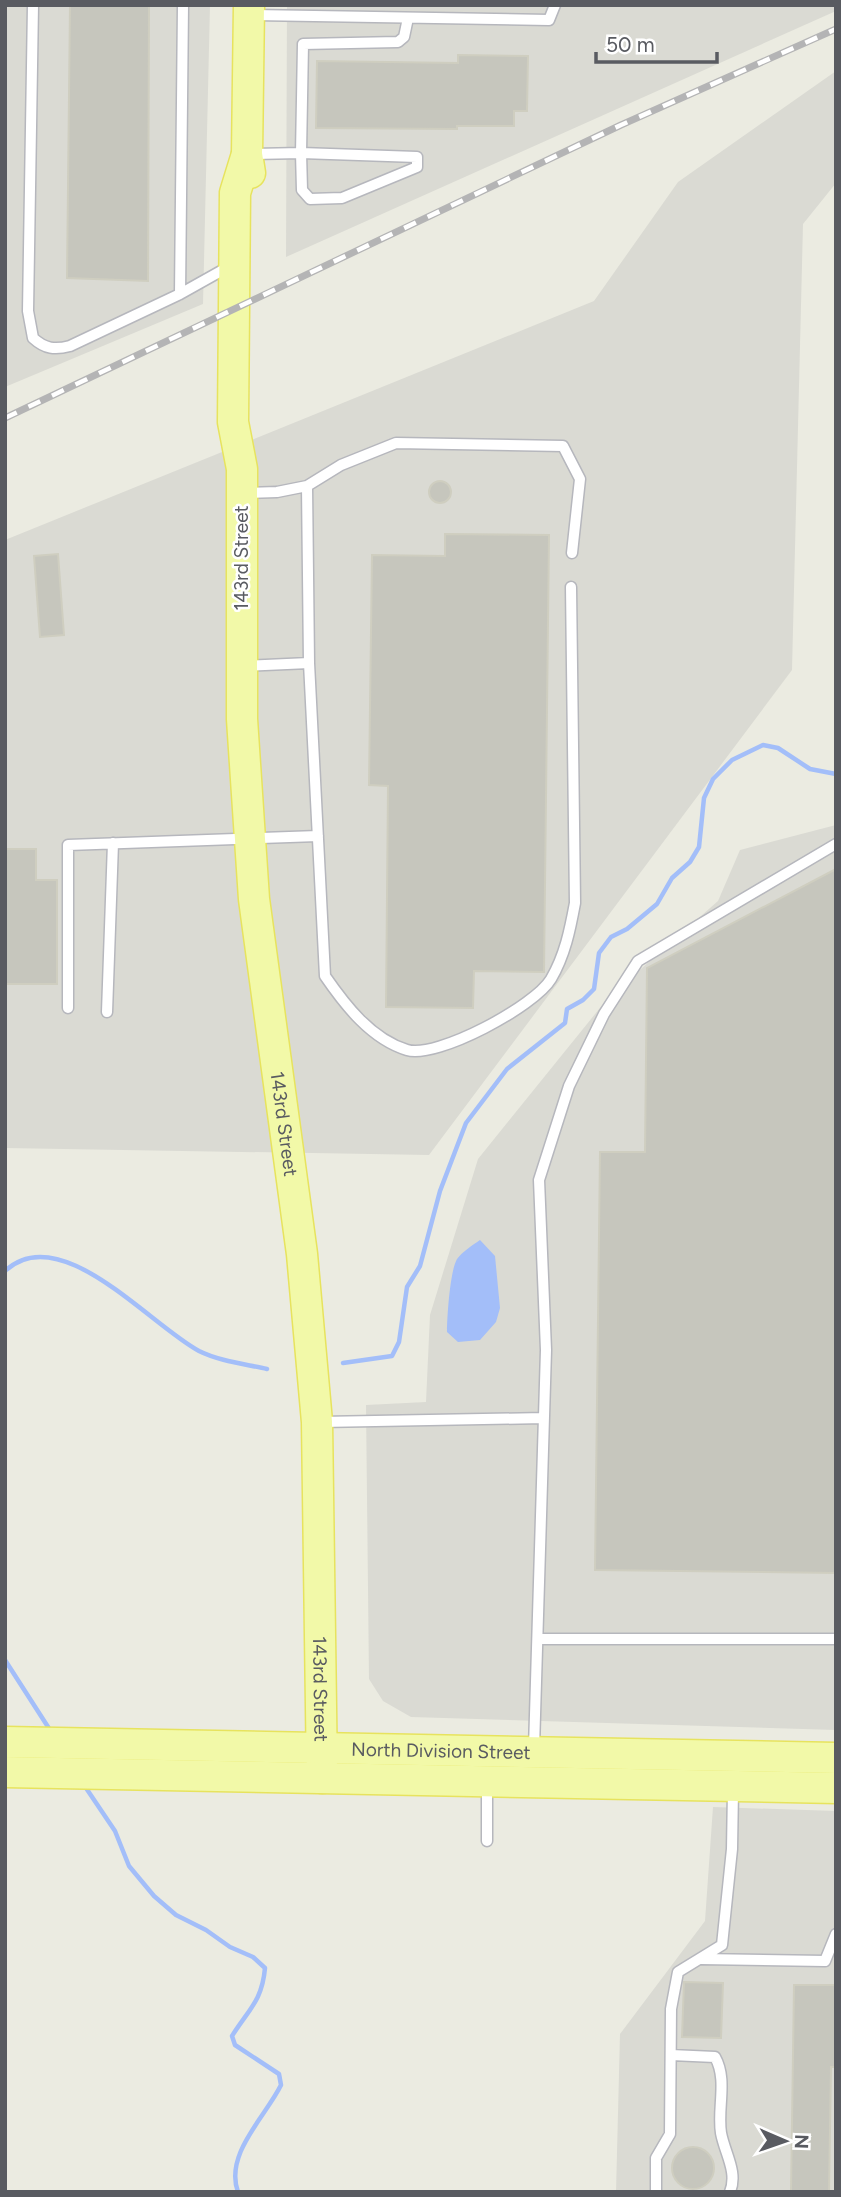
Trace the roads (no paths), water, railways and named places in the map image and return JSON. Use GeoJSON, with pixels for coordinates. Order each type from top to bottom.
{"type":"FeatureCollection","features":[{"type":"Feature","properties":{"kind":"main road","name":"143rd Street"},"geometry":{"type":"LineString","coordinates":[[242,481],[253,419],[255,193],[247,154],[249,10]]}},
{"type":"Feature","properties":{"kind":"main road","name":"143rd Street"},"geometry":{"type":"LineString","coordinates":[[247,154],[235,193],[233,422],[242,481],[241,667],[248,837],[260,947],[302,1254],[317,1422],[322,1778]]}},
{"type":"Feature","properties":{"kind":"main road","name":"North Division Street"},"geometry":{"type":"LineString","coordinates":[[5,1742],[836,1758]]}},
{"type":"Feature","properties":{"kind":"main road","name":"North Division Street"},"geometry":{"type":"LineString","coordinates":[[5,1772],[836,1788]]}},
{"type":"Feature","properties":{"kind":"lane"},"geometry":{"type":"LineString","coordinates":[[33,5],[28,311],[33,338],[47,348],[70,346],[180,294],[234,263]]}},
{"type":"Feature","properties":{"kind":"lane"},"geometry":{"type":"LineString","coordinates":[[180,294],[183,5]]}},
{"type":"Feature","properties":{"kind":"lane"},"geometry":{"type":"LineString","coordinates":[[249,10],[408,18],[549,20],[555,5]]}},
{"type":"Feature","properties":{"kind":"lane"},"geometry":{"type":"LineString","coordinates":[[247,154],[301,153],[417,157],[417,167],[342,198],[310,199],[302,190],[301,153],[303,44],[398,42],[404,37],[408,18]]}},
{"type":"Feature","properties":{"kind":"lane"},"geometry":{"type":"LineString","coordinates":[[242,481],[277,492],[307,485],[341,466],[396,443],[563,446],[580,479],[572,553]]}},
{"type":"Feature","properties":{"kind":"lane"},"geometry":{"type":"LineString","coordinates":[[307,485],[309,663],[325,976],[345,1005],[386,1041],[409,1051],[429,1051],[507,1016],[549,982],[567,945],[575,903],[571,587]]}},
{"type":"Feature","properties":{"kind":"lane"},"geometry":{"type":"LineString","coordinates":[[241,667],[309,663]]}},
{"type":"Feature","properties":{"kind":"lane"},"geometry":{"type":"LineString","coordinates":[[68,1008],[68,845],[318,836]]}},
{"type":"Feature","properties":{"kind":"lane"},"geometry":{"type":"LineString","coordinates":[[107,1012],[113,843]]}},
{"type":"Feature","properties":{"kind":"lane"},"geometry":{"type":"LineString","coordinates":[[534,1752],[546,1350],[539,1180],[569,1086],[604,1014],[638,961],[836,844]]}},
{"type":"Feature","properties":{"kind":"lane"},"geometry":{"type":"LineString","coordinates":[[317,1422],[544,1418]]}},
{"type":"Feature","properties":{"kind":"lane"},"geometry":{"type":"LineString","coordinates":[[538,1639],[836,1639]]}},
{"type":"Feature","properties":{"kind":"lane"},"geometry":{"type":"LineString","coordinates":[[486,1841],[487,1781]]}},
{"type":"Feature","properties":{"kind":"lane"},"geometry":{"type":"LineString","coordinates":[[656,2192],[656,2158],[670,2134],[671,2009],[678,1972],[722,1945],[732,1849],[733,1786]]}},
{"type":"Feature","properties":{"kind":"lane"},"geometry":{"type":"LineString","coordinates":[[699,1959],[825,1961],[836,1934]]}},
{"type":"Feature","properties":{"kind":"lane"},"geometry":{"type":"LineString","coordinates":[[671,2055],[715,2057],[721,2068],[721,2132],[735,2181],[730,2192]]}},
{"type":"Feature","properties":{"kind":"water"},"geometry":{"type":"Polygon","coordinates":[[[480,1240],[495,1256],[500,1308],[496,1322],[480,1340],[458,1342],[447,1332],[452,1273],[459,1256],[480,1240]]]}},
{"type":"Feature","properties":{"kind":"waterway"},"geometry":{"type":"LineString","coordinates":[[343,1363],[392,1356],[399,1342],[407,1287],[420,1266],[440,1191],[466,1123],[507,1069],[565,1023],[567,1009],[583,1000],[594,989],[599,953],[611,937],[627,929],[657,904],[672,878],[690,862],[699,847],[704,798],[713,779],[732,760],[763,745],[778,748],[810,769],[836,774]]}},
{"type":"Feature","properties":{"kind":"waterway"},"geometry":{"type":"LineString","coordinates":[[5,1271],[27,1258],[52,1258],[78,1267],[104,1282],[199,1351],[224,1360],[267,1369]]}},
{"type":"Feature","properties":{"kind":"waterway"},"geometry":{"type":"LineString","coordinates":[[5,1660],[50,1730]]}},
{"type":"Feature","properties":{"kind":"waterway"},"geometry":{"type":"LineString","coordinates":[[84,1785],[115,1831],[129,1866],[154,1896],[176,1915],[206,1930],[230,1947],[253,1957],[265,1968],[258,1997],[232,2036],[235,2045],[279,2074],[281,2085],[241,2150],[235,2178],[238,2192]]}},
{"type":"Feature","properties":{"kind":"railway"},"geometry":{"type":"LineString","coordinates":[[5,418],[621,125],[836,29]]}}]}
